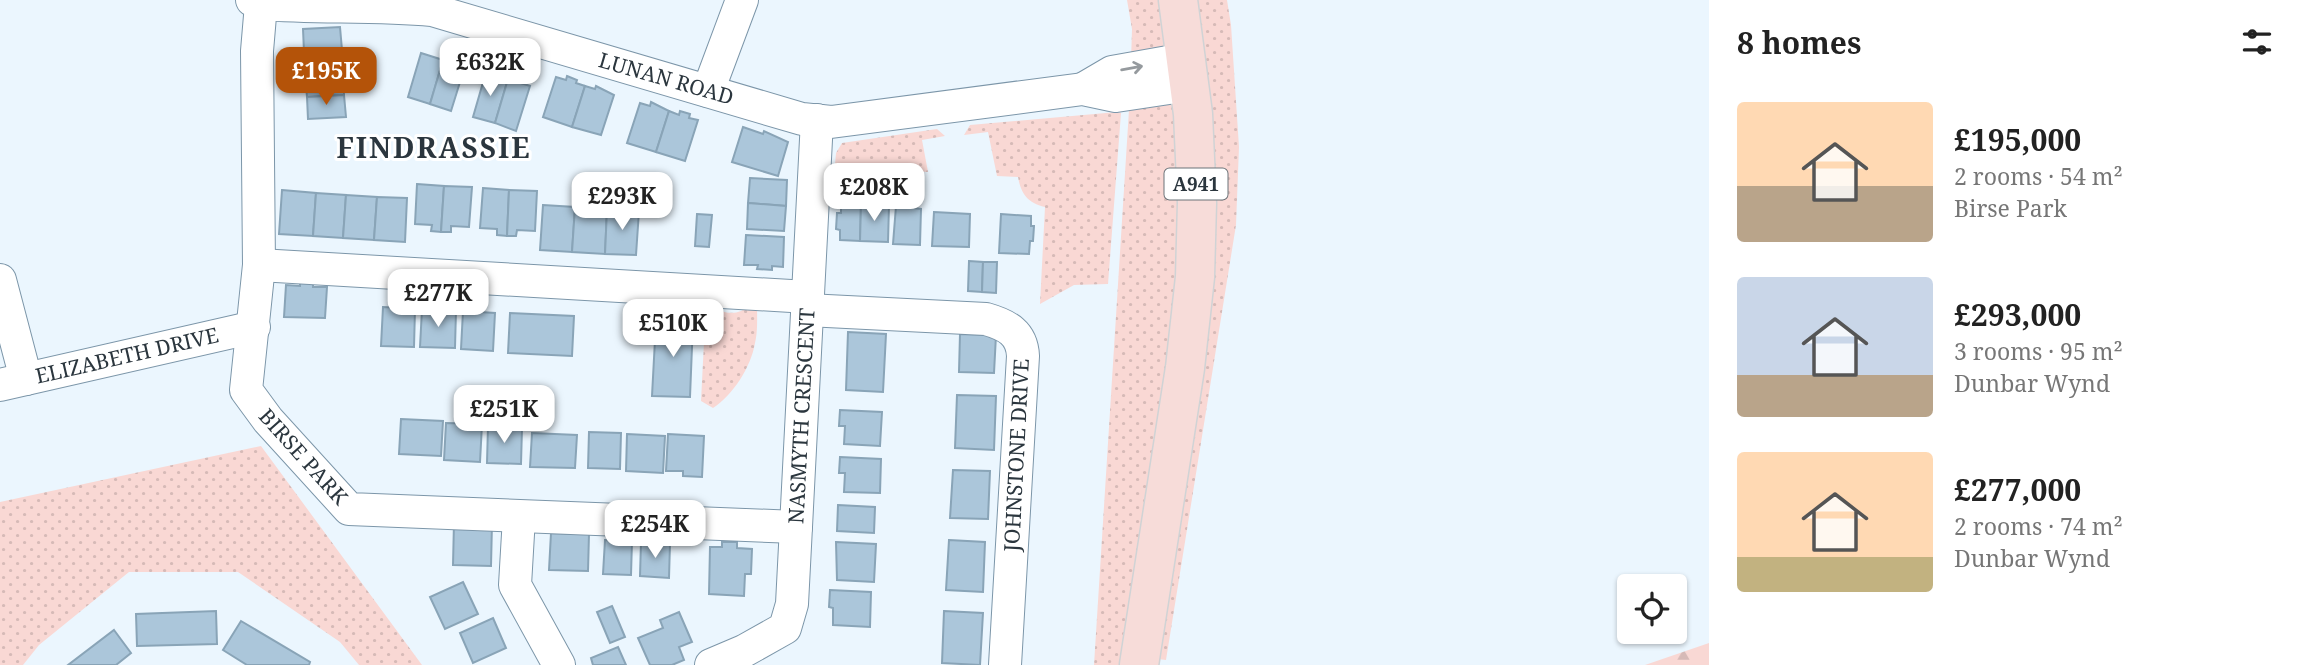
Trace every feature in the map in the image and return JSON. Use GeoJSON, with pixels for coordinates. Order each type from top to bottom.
{"type":"FeatureCollection","features":[{"type":"Feature","properties":{"kind":"main road","name":"A941"},"geometry":{"type":"LineString","coordinates":[[1139,665],[1185,368],[1195,278],[1197,203],[1193,114],[1178,0]]}},
{"type":"Feature","properties":{"kind":"street"},"geometry":{"type":"LineString","coordinates":[[708,91],[741,0]]}},
{"type":"Feature","properties":{"kind":"street","name":"LUNAN ROAD"},"geometry":{"type":"LineString","coordinates":[[257,2],[321,8],[382,6],[432,10],[802,119],[831,122],[1083,89],[1115,96],[1187,72]]}},
{"type":"Feature","properties":{"kind":"street","name":"BIRSE PARK"},"geometry":{"type":"LineString","coordinates":[[257,2],[259,265],[246,390],[268,420],[349,509],[796,527]]}},
{"type":"Feature","properties":{"kind":"street","name":"NASMYTH CRESCENT"},"geometry":{"type":"LineString","coordinates":[[711,665],[747,658],[785,628],[792,604],[817,120]]}},
{"type":"Feature","properties":{"kind":"street"},"geometry":{"type":"LineString","coordinates":[[259,265],[807,303]]}},
{"type":"Feature","properties":{"kind":"street"},"geometry":{"type":"LineString","coordinates":[[0,280],[13,382]]}},
{"type":"Feature","properties":{"kind":"street","name":"JOHNSTONE DRIVE"},"geometry":{"type":"LineString","coordinates":[[807,303],[986,319],[1009,328],[1020,340],[1023,356],[1004,665]]}},
{"type":"Feature","properties":{"kind":"street","name":"ELIZABETH DRIVE"},"geometry":{"type":"LineString","coordinates":[[13,382],[254,327]]}},
{"type":"Feature","properties":{"kind":"street"},"geometry":{"type":"LineString","coordinates":[[519,517],[515,585],[559,665]]}},
{"type":"Feature","properties":{"kind":"green space"},"geometry":{"type":"Polygon","coordinates":[[[1127,0],[1227,0],[1239,147],[1236,225],[1166,660],[1140,657],[1139,665],[1094,665],[1130,94],[1132,29],[1127,0]]]}},
{"type":"Feature","properties":{"kind":"green space"},"geometry":{"type":"Polygon","coordinates":[[[1121,113],[1108,284],[1074,285],[1040,304],[1045,207],[1026,197],[1018,177],[997,176],[988,132],[964,135],[970,125],[1121,113]]]}},
{"type":"Feature","properties":{"kind":"green space"},"geometry":{"type":"Polygon","coordinates":[[[937,129],[945,136],[922,140],[928,172],[868,169],[859,179],[834,177],[836,153],[842,143],[937,129]]]}},
{"type":"Feature","properties":{"kind":"green space"},"geometry":{"type":"Polygon","coordinates":[[[706,303],[727,313],[741,311],[757,304],[757,334],[750,361],[734,388],[713,408],[701,401],[706,303]]]}},
{"type":"Feature","properties":{"kind":"green space"},"geometry":{"type":"Polygon","coordinates":[[[261,446],[422,665],[359,665],[340,642],[238,572],[129,572],[39,645],[23,665],[0,665],[0,502],[261,446]]]}},
{"type":"Feature","properties":{"kind":"green space"},"geometry":{"type":"Polygon","coordinates":[[[1709,643],[1709,665],[1645,665],[1709,643]]]}},
{"type":"Feature","properties":{"kind":"building"},"geometry":{"type":"Polygon","coordinates":[[[340,27],[342,50],[304,52],[303,29],[340,27]]]}},
{"type":"Feature","properties":{"kind":"building"},"geometry":{"type":"Polygon","coordinates":[[[342,50],[343,72],[305,74],[304,52],[342,50]]]}},
{"type":"Feature","properties":{"kind":"building"},"geometry":{"type":"Polygon","coordinates":[[[421,53],[443,60],[430,104],[408,97],[421,53]]]}},
{"type":"Feature","properties":{"kind":"building"},"geometry":{"type":"Polygon","coordinates":[[[443,60],[465,66],[451,111],[430,104],[443,60]]]}},
{"type":"Feature","properties":{"kind":"building"},"geometry":{"type":"Polygon","coordinates":[[[343,72],[344,95],[307,97],[305,74],[343,72]]]}},
{"type":"Feature","properties":{"kind":"building"},"geometry":{"type":"Polygon","coordinates":[[[486,72],[508,79],[495,123],[473,117],[486,72]]]}},
{"type":"Feature","properties":{"kind":"building"},"geometry":{"type":"Polygon","coordinates":[[[567,76],[585,86],[572,127],[543,117],[556,77],[566,80],[567,76]]]}},
{"type":"Feature","properties":{"kind":"building"},"geometry":{"type":"Polygon","coordinates":[[[508,79],[530,86],[516,131],[495,123],[508,79]]]}},
{"type":"Feature","properties":{"kind":"building"},"geometry":{"type":"Polygon","coordinates":[[[585,86],[595,89],[596,86],[614,95],[601,135],[572,127],[585,86]]]}},
{"type":"Feature","properties":{"kind":"building"},"geometry":{"type":"Polygon","coordinates":[[[344,95],[346,117],[308,119],[307,97],[344,95]]]}},
{"type":"Feature","properties":{"kind":"building"},"geometry":{"type":"Polygon","coordinates":[[[651,102],[669,111],[656,152],[627,143],[640,103],[650,106],[651,102]]]}},
{"type":"Feature","properties":{"kind":"building"},"geometry":{"type":"Polygon","coordinates":[[[669,111],[679,115],[680,111],[690,114],[689,118],[698,120],[685,161],[656,152],[669,111]]]}},
{"type":"Feature","properties":{"kind":"building"},"geometry":{"type":"Polygon","coordinates":[[[743,127],[763,134],[764,131],[788,142],[778,176],[732,162],[743,127]]]}},
{"type":"Feature","properties":{"kind":"building"},"geometry":{"type":"Polygon","coordinates":[[[750,178],[787,180],[786,206],[748,203],[750,178]]]}},
{"type":"Feature","properties":{"kind":"building"},"geometry":{"type":"Polygon","coordinates":[[[417,184],[444,186],[441,232],[431,231],[432,225],[415,224],[417,184]]]}},
{"type":"Feature","properties":{"kind":"building"},"geometry":{"type":"Polygon","coordinates":[[[444,186],[472,187],[469,227],[451,226],[451,232],[441,232],[444,186]]]}},
{"type":"Feature","properties":{"kind":"building"},"geometry":{"type":"Polygon","coordinates":[[[483,188],[509,190],[507,236],[497,235],[497,229],[480,228],[483,188]]]}},
{"type":"Feature","properties":{"kind":"building"},"geometry":{"type":"Polygon","coordinates":[[[282,190],[316,193],[313,236],[279,234],[282,190]]]}},
{"type":"Feature","properties":{"kind":"building"},"geometry":{"type":"Polygon","coordinates":[[[509,190],[537,191],[535,231],[517,230],[516,236],[507,236],[509,190]]]}},
{"type":"Feature","properties":{"kind":"building"},"geometry":{"type":"Polygon","coordinates":[[[316,193],[346,195],[343,238],[313,236],[316,193]]]}},
{"type":"Feature","properties":{"kind":"building"},"geometry":{"type":"Polygon","coordinates":[[[346,195],[377,197],[374,240],[343,238],[346,195]]]}},
{"type":"Feature","properties":{"kind":"building"},"geometry":{"type":"Polygon","coordinates":[[[377,197],[407,198],[405,242],[374,240],[377,197]]]}},
{"type":"Feature","properties":{"kind":"building"},"geometry":{"type":"Polygon","coordinates":[[[748,203],[786,206],[784,231],[747,229],[748,203]]]}},
{"type":"Feature","properties":{"kind":"building"},"geometry":{"type":"Polygon","coordinates":[[[841,203],[861,204],[860,241],[840,240],[840,230],[836,229],[841,203]]]}},
{"type":"Feature","properties":{"kind":"building"},"geometry":{"type":"Polygon","coordinates":[[[861,204],[889,205],[888,242],[860,241],[861,204]]]}},
{"type":"Feature","properties":{"kind":"building"},"geometry":{"type":"Polygon","coordinates":[[[543,205],[575,207],[572,252],[540,250],[543,205]]]}},
{"type":"Feature","properties":{"kind":"building"},"geometry":{"type":"Polygon","coordinates":[[[896,206],[921,209],[920,245],[893,244],[896,206]]]}},
{"type":"Feature","properties":{"kind":"building"},"geometry":{"type":"Polygon","coordinates":[[[575,207],[607,209],[605,254],[572,252],[575,207]]]}},
{"type":"Feature","properties":{"kind":"building"},"geometry":{"type":"Polygon","coordinates":[[[607,209],[639,211],[636,255],[605,254],[607,209]]]}},
{"type":"Feature","properties":{"kind":"building"},"geometry":{"type":"Polygon","coordinates":[[[934,212],[970,214],[969,247],[932,246],[934,212]]]}},
{"type":"Feature","properties":{"kind":"building"},"geometry":{"type":"Polygon","coordinates":[[[697,214],[712,215],[709,247],[695,246],[697,214]]]}},
{"type":"Feature","properties":{"kind":"building"},"geometry":{"type":"Polygon","coordinates":[[[1001,214],[1031,216],[1031,226],[1034,226],[1029,254],[999,253],[1001,214]]]}},
{"type":"Feature","properties":{"kind":"building"},"geometry":{"type":"Polygon","coordinates":[[[746,235],[784,237],[783,267],[772,266],[772,270],[757,269],[758,265],[744,265],[746,235]]]}},
{"type":"Feature","properties":{"kind":"building"},"geometry":{"type":"Polygon","coordinates":[[[969,261],[983,262],[982,292],[968,291],[969,261]]]}},
{"type":"Feature","properties":{"kind":"building"},"geometry":{"type":"Polygon","coordinates":[[[983,262],[997,262],[996,293],[982,292],[983,262]]]}},
{"type":"Feature","properties":{"kind":"building"},"geometry":{"type":"Polygon","coordinates":[[[300,282],[313,283],[313,287],[327,287],[325,318],[284,317],[286,285],[300,286],[300,282]]]}},
{"type":"Feature","properties":{"kind":"building"},"geometry":{"type":"Polygon","coordinates":[[[383,307],[415,309],[414,347],[381,346],[383,307]]]}},
{"type":"Feature","properties":{"kind":"building"},"geometry":{"type":"Polygon","coordinates":[[[422,309],[456,310],[455,348],[420,347],[422,309]]]}},
{"type":"Feature","properties":{"kind":"building"},"geometry":{"type":"Polygon","coordinates":[[[463,311],[495,313],[493,351],[461,349],[463,311]]]}},
{"type":"Feature","properties":{"kind":"building"},"geometry":{"type":"Polygon","coordinates":[[[510,313],[574,316],[572,356],[508,353],[510,313]]]}},
{"type":"Feature","properties":{"kind":"building"},"geometry":{"type":"Polygon","coordinates":[[[656,321],[693,322],[690,397],[652,396],[656,321]]]}},
{"type":"Feature","properties":{"kind":"building"},"geometry":{"type":"Polygon","coordinates":[[[848,332],[886,334],[883,392],[846,390],[848,332]]]}},
{"type":"Feature","properties":{"kind":"building"},"geometry":{"type":"Polygon","coordinates":[[[960,334],[996,335],[994,373],[959,372],[960,334]]]}},
{"type":"Feature","properties":{"kind":"building"},"geometry":{"type":"Polygon","coordinates":[[[957,395],[996,396],[994,450],[955,448],[957,395]]]}},
{"type":"Feature","properties":{"kind":"building"},"geometry":{"type":"Polygon","coordinates":[[[840,410],[882,412],[880,446],[844,444],[845,426],[839,426],[840,410]]]}},
{"type":"Feature","properties":{"kind":"building"},"geometry":{"type":"Polygon","coordinates":[[[401,419],[443,421],[441,456],[399,454],[401,419]]]}},
{"type":"Feature","properties":{"kind":"building"},"geometry":{"type":"Polygon","coordinates":[[[446,423],[482,424],[480,462],[444,460],[446,423]]]}},
{"type":"Feature","properties":{"kind":"building"},"geometry":{"type":"Polygon","coordinates":[[[488,426],[522,428],[521,464],[487,463],[488,426]]]}},
{"type":"Feature","properties":{"kind":"building"},"geometry":{"type":"Polygon","coordinates":[[[589,432],[621,433],[620,469],[588,468],[589,432]]]}},
{"type":"Feature","properties":{"kind":"building"},"geometry":{"type":"Polygon","coordinates":[[[532,433],[577,435],[575,468],[530,467],[532,433]]]}},
{"type":"Feature","properties":{"kind":"building"},"geometry":{"type":"Polygon","coordinates":[[[627,434],[665,436],[663,473],[626,471],[627,434]]]}},
{"type":"Feature","properties":{"kind":"building"},"geometry":{"type":"Polygon","coordinates":[[[668,434],[704,436],[702,477],[683,476],[683,471],[666,471],[668,434]]]}},
{"type":"Feature","properties":{"kind":"building"},"geometry":{"type":"Polygon","coordinates":[[[840,457],[881,459],[880,493],[844,492],[845,473],[839,473],[840,457]]]}},
{"type":"Feature","properties":{"kind":"building"},"geometry":{"type":"Polygon","coordinates":[[[953,470],[990,471],[988,519],[950,518],[953,470]]]}},
{"type":"Feature","properties":{"kind":"building"},"geometry":{"type":"Polygon","coordinates":[[[838,505],[875,507],[874,533],[837,531],[838,505]]]}},
{"type":"Feature","properties":{"kind":"building"},"geometry":{"type":"Polygon","coordinates":[[[454,522],[492,523],[491,566],[453,565],[454,522]]]}},
{"type":"Feature","properties":{"kind":"building"},"geometry":{"type":"Polygon","coordinates":[[[551,533],[589,534],[588,571],[549,570],[551,533]]]}},
{"type":"Feature","properties":{"kind":"building"},"geometry":{"type":"Polygon","coordinates":[[[605,540],[632,541],[631,575],[603,574],[605,540]]]}},
{"type":"Feature","properties":{"kind":"building"},"geometry":{"type":"Polygon","coordinates":[[[949,540],[985,542],[983,592],[946,590],[949,540]]]}},
{"type":"Feature","properties":{"kind":"building"},"geometry":{"type":"Polygon","coordinates":[[[641,542],[670,543],[669,578],[640,576],[641,542]]]}},
{"type":"Feature","properties":{"kind":"building"},"geometry":{"type":"Polygon","coordinates":[[[722,542],[737,542],[737,548],[752,549],[751,574],[745,574],[744,596],[709,594],[710,547],[722,547],[722,542]]]}},
{"type":"Feature","properties":{"kind":"building"},"geometry":{"type":"Polygon","coordinates":[[[836,542],[876,544],[874,582],[837,580],[836,542]]]}},
{"type":"Feature","properties":{"kind":"building"},"geometry":{"type":"Polygon","coordinates":[[[463,582],[478,614],[445,629],[430,597],[463,582]]]}},
{"type":"Feature","properties":{"kind":"building"},"geometry":{"type":"Polygon","coordinates":[[[830,590],[871,592],[870,627],[833,625],[833,608],[829,607],[830,590]]]}},
{"type":"Feature","properties":{"kind":"building"},"geometry":{"type":"Polygon","coordinates":[[[612,606],[625,637],[610,643],[597,612],[612,606]]]}},
{"type":"Feature","properties":{"kind":"building"},"geometry":{"type":"Polygon","coordinates":[[[216,611],[217,644],[137,646],[136,614],[216,611]]]}},
{"type":"Feature","properties":{"kind":"building"},"geometry":{"type":"Polygon","coordinates":[[[944,611],[983,613],[980,665],[942,663],[944,611]]]}},
{"type":"Feature","properties":{"kind":"building"},"geometry":{"type":"Polygon","coordinates":[[[679,612],[692,642],[679,647],[684,660],[672,665],[650,665],[638,638],[663,628],[660,620],[679,612]]]}},
{"type":"Feature","properties":{"kind":"building"},"geometry":{"type":"Polygon","coordinates":[[[493,618],[506,648],[473,663],[460,633],[493,618]]]}},
{"type":"Feature","properties":{"kind":"building"},"geometry":{"type":"Polygon","coordinates":[[[241,621],[310,662],[309,665],[247,665],[223,650],[241,621]]]}},
{"type":"Feature","properties":{"kind":"building"},"geometry":{"type":"Polygon","coordinates":[[[114,630],[131,653],[116,665],[68,665],[114,630]]]}},
{"type":"Feature","properties":{"kind":"building"},"geometry":{"type":"Polygon","coordinates":[[[618,647],[626,665],[593,665],[591,658],[618,647]]]}},
{"type":"Feature","properties":{"kind":"district","name":"FINDRASSIE"},"geometry":{"type":"Point","coordinates":[434,148]}}]}
